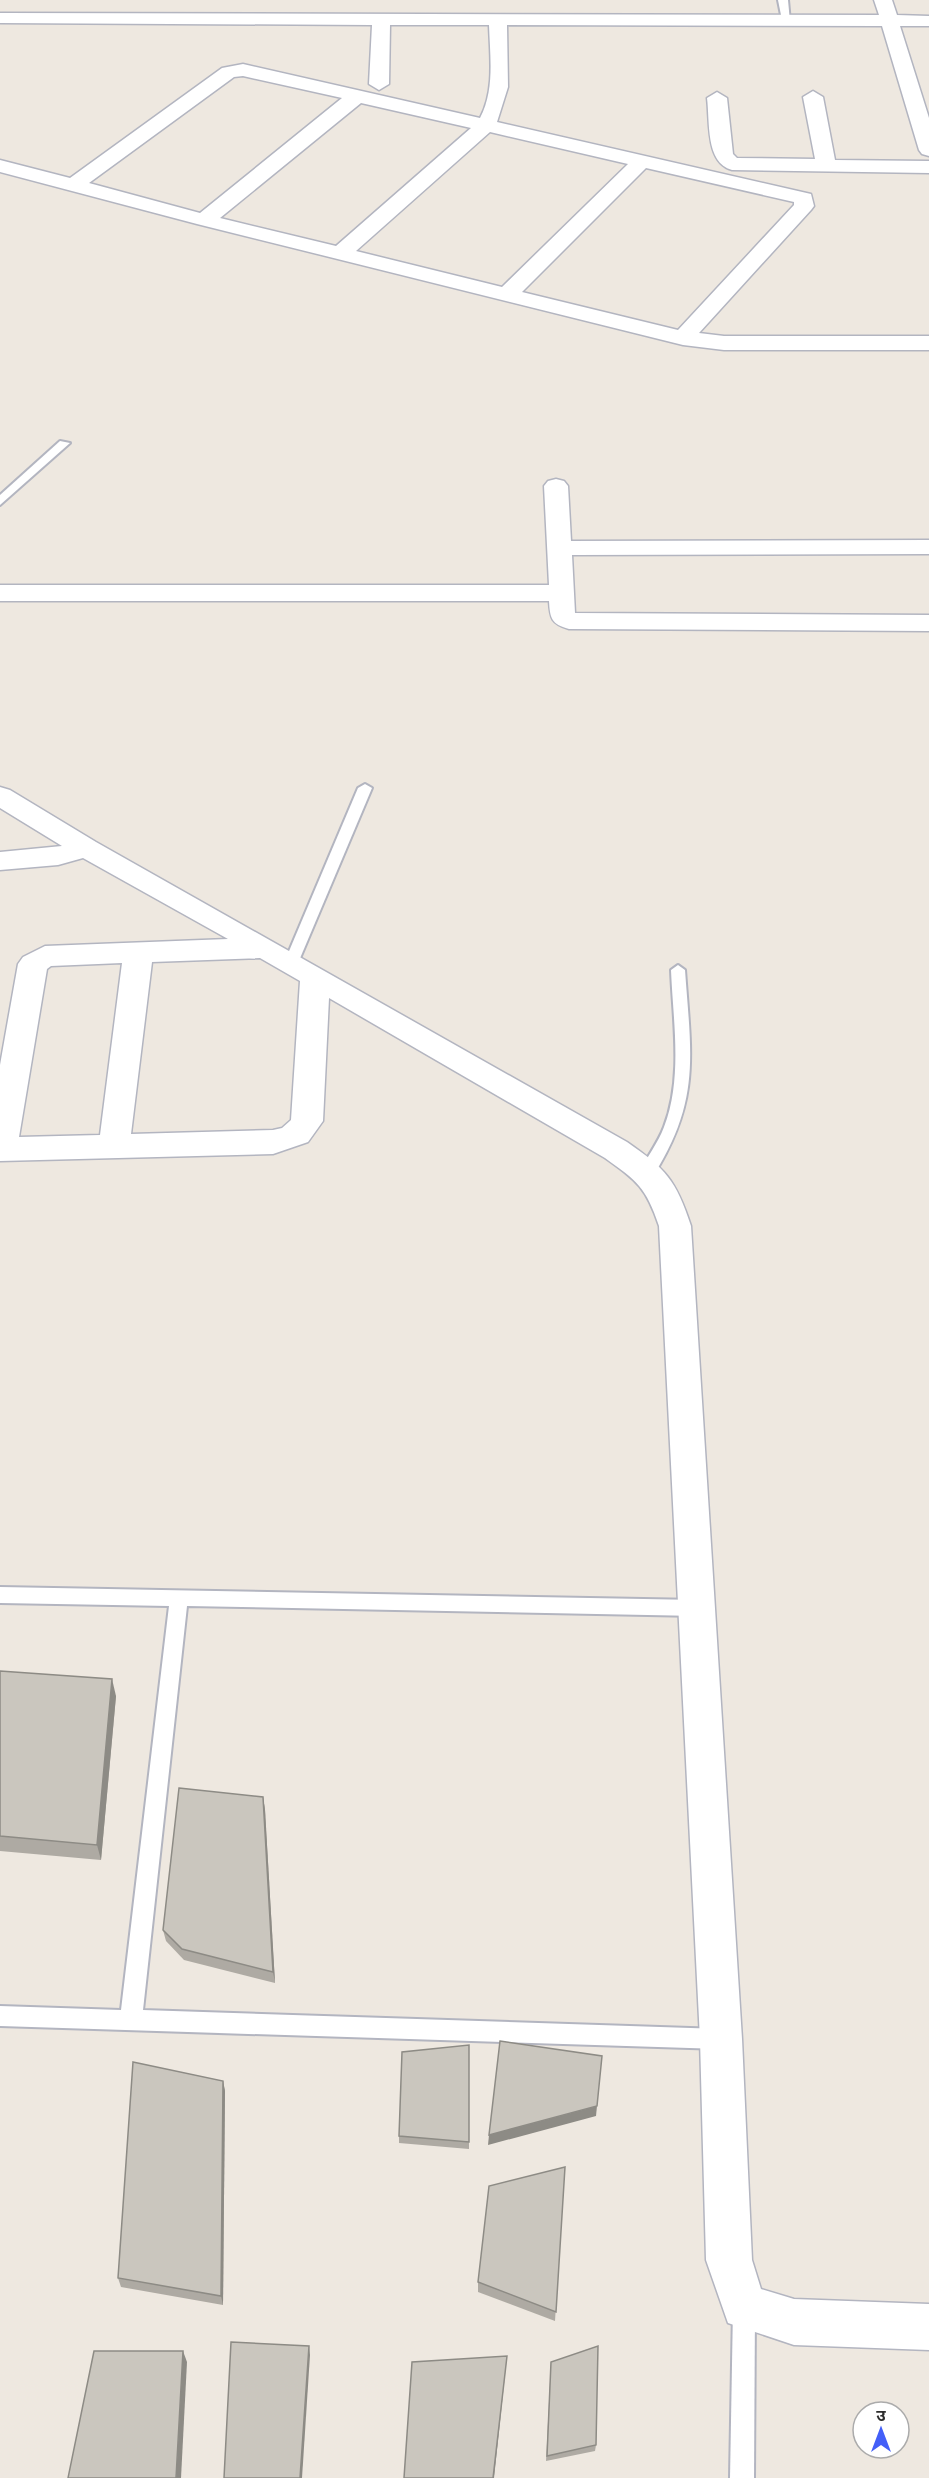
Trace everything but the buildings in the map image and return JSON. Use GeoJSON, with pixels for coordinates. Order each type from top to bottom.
{"type":"FeatureCollection","features":[{"type":"Feature","properties":{"kind":"street"},"geometry":{"type":"LineString","coordinates":[[883,0],[929,150]]}},
{"type":"Feature","properties":{"kind":"street"},"geometry":{"type":"LineString","coordinates":[[0,18],[929,21]]}},
{"type":"Feature","properties":{"kind":"street"},"geometry":{"type":"LineString","coordinates":[[341,253],[486,125],[495,111],[500,93],[498,19]]}},
{"type":"Feature","properties":{"kind":"street"},"geometry":{"type":"LineString","coordinates":[[379,84],[381,20]]}},
{"type":"Feature","properties":{"kind":"street"},"geometry":{"type":"LineString","coordinates":[[73,186],[229,72],[251,70],[357,96],[800,195],[806,201],[784,230],[683,339]]}},
{"type":"Feature","properties":{"kind":"street"},"geometry":{"type":"LineString","coordinates":[[204,220],[357,96]]}},
{"type":"Feature","properties":{"kind":"street"},"geometry":{"type":"LineString","coordinates":[[813,97],[827,167]]}},
{"type":"Feature","properties":{"kind":"street"},"geometry":{"type":"LineString","coordinates":[[717,98],[726,161],[742,166],[929,167]]}},
{"type":"Feature","properties":{"kind":"street"},"geometry":{"type":"LineString","coordinates":[[507,294],[643,160]]}},
{"type":"Feature","properties":{"kind":"street"},"geometry":{"type":"LineString","coordinates":[[0,166],[204,220],[683,339],[724,343],[929,343]]}},
{"type":"Feature","properties":{"kind":"street"},"geometry":{"type":"LineString","coordinates":[[556,486],[563,618],[575,622],[929,623]]}},
{"type":"Feature","properties":{"kind":"street"},"geometry":{"type":"LineString","coordinates":[[558,548],[929,547]]}},
{"type":"Feature","properties":{"kind":"street"},"geometry":{"type":"LineString","coordinates":[[0,593],[560,593]]}},
{"type":"Feature","properties":{"kind":"street"},"geometry":{"type":"LineString","coordinates":[[0,796],[86,848],[616,1150],[647,1172],[665,1195],[675,1226],[698,1608],[721,2039],[729,2260],[744,2307],[794,2322],[929,2327]]}},
{"type":"Feature","properties":{"kind":"street"},"geometry":{"type":"LineString","coordinates":[[0,861],[58,856],[86,848]]}},
{"type":"Feature","properties":{"kind":"street"},"geometry":{"type":"LineString","coordinates":[[138,953],[290,963],[307,1121],[302,1132],[290,1139],[273,1142],[0,1149],[33,964],[45,957],[138,953]]}},
{"type":"Feature","properties":{"kind":"street"},"geometry":{"type":"LineString","coordinates":[[114,1147],[138,953]]}},
{"type":"Feature","properties":{"kind":"lane"},"geometry":{"type":"LineString","coordinates":[[783,0],[787,20]]}},
{"type":"Feature","properties":{"kind":"lane"},"geometry":{"type":"LineString","coordinates":[[0,501],[64,443]]}},
{"type":"Feature","properties":{"kind":"lane"},"geometry":{"type":"LineString","coordinates":[[290,963],[365,788]]}},
{"type":"Feature","properties":{"kind":"lane"},"geometry":{"type":"LineString","coordinates":[[647,1172],[663,1148],[676,1118],[682,1083],[678,970]]}},
{"type":"Feature","properties":{"kind":"lane"},"geometry":{"type":"LineString","coordinates":[[0,1595],[698,1608]]}},
{"type":"Feature","properties":{"kind":"lane"},"geometry":{"type":"LineString","coordinates":[[131,2019],[179,1598]]}},
{"type":"Feature","properties":{"kind":"lane"},"geometry":{"type":"LineString","coordinates":[[0,2016],[721,2039]]}},
{"type":"Feature","properties":{"kind":"lane"},"geometry":{"type":"LineString","coordinates":[[742,2478],[744,2307]]}}]}
